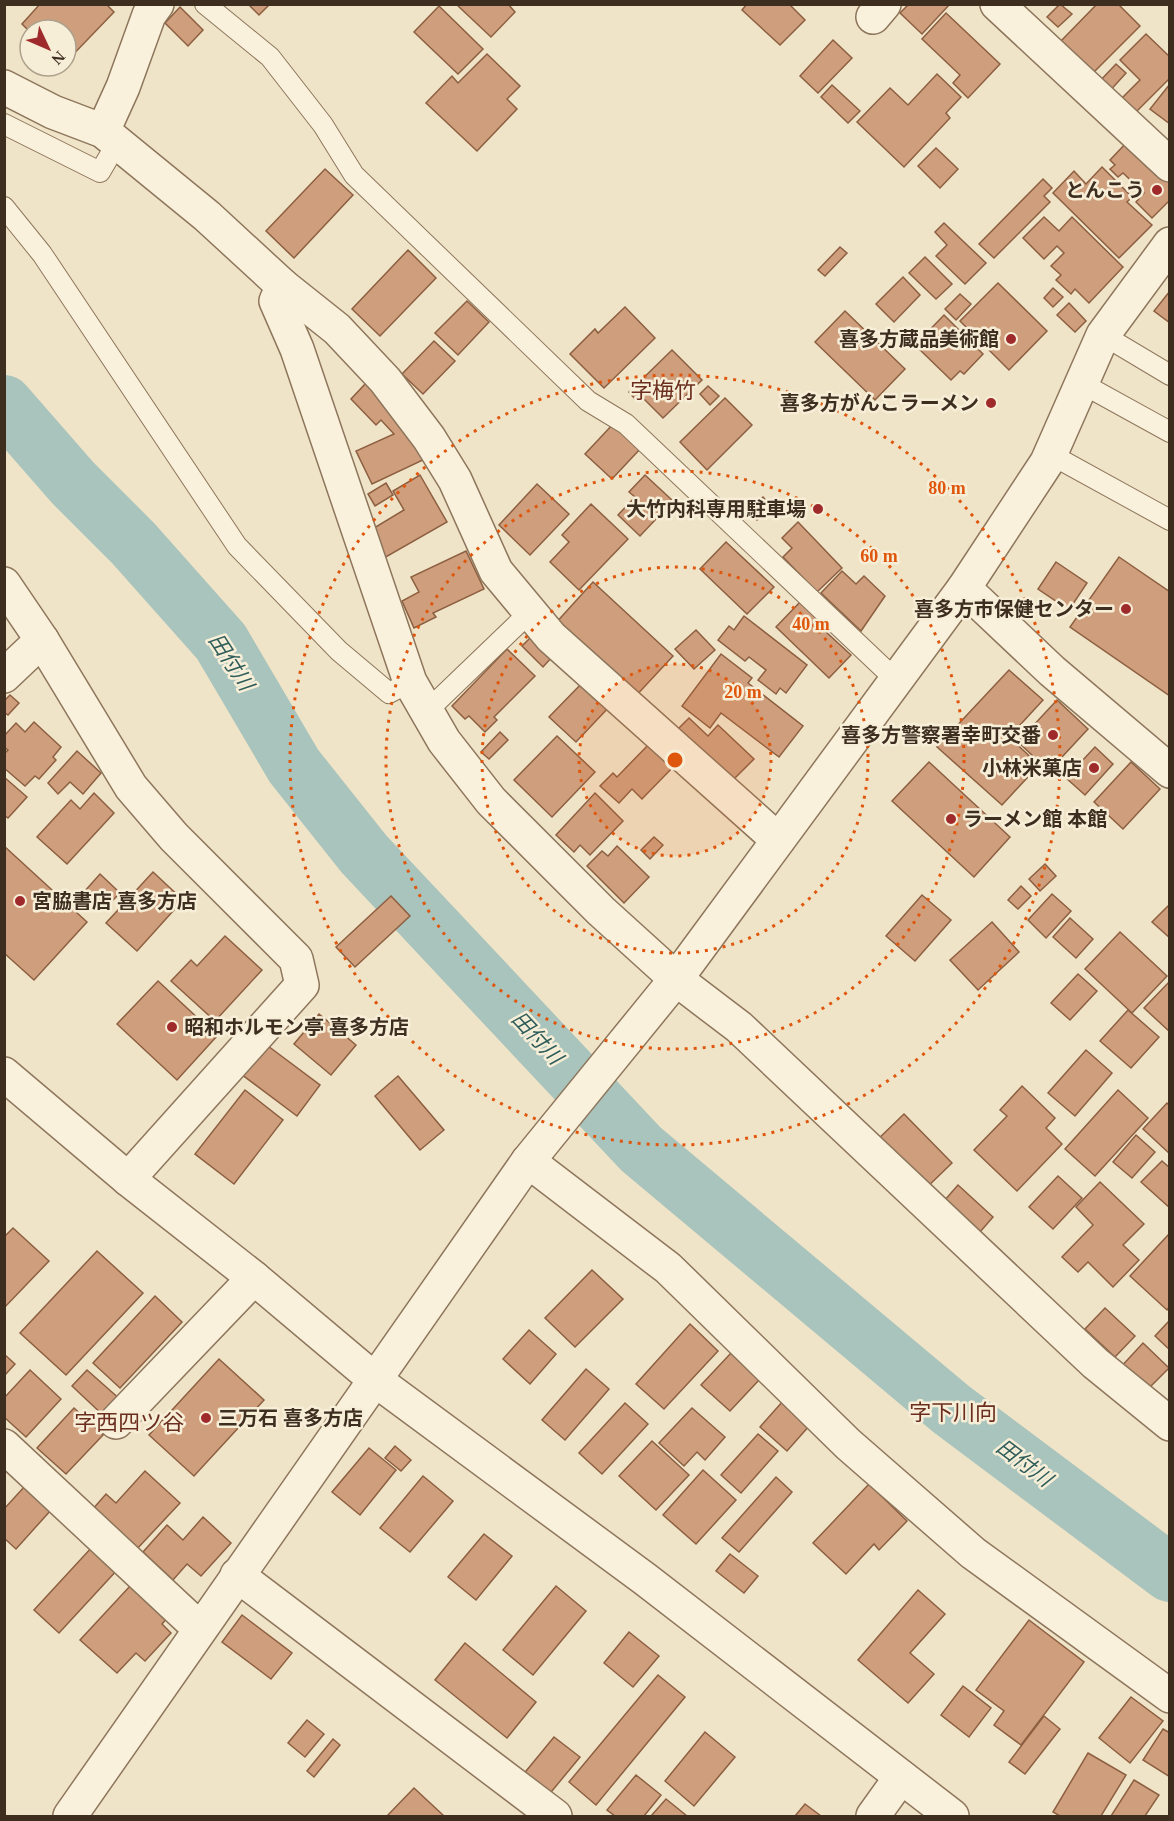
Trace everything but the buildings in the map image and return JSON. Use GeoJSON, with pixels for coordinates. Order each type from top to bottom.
{"type":"FeatureCollection","features":[{"type":"Feature","properties":{"kind":"street"},"geometry":{"type":"LineString","coordinates":[[110,137],[123,87],[149,15],[157,4]]}},
{"type":"Feature","properties":{"kind":"street"},"geometry":{"type":"LineString","coordinates":[[997,4],[1170,165]]}},
{"type":"Feature","properties":{"kind":"street"},"geometry":{"type":"LineString","coordinates":[[4,87],[110,137],[207,216],[283,286],[337,329],[385,380],[429,438],[455,480],[496,571],[529,612],[551,637],[778,840]]}},
{"type":"Feature","properties":{"kind":"street"},"geometry":{"type":"LineString","coordinates":[[70,1816],[199,1628],[528,1161],[676,979],[964,588],[1050,454],[1103,335],[1170,244]]}},
{"type":"Feature","properties":{"kind":"street"},"geometry":{"type":"LineString","coordinates":[[283,286],[276,301],[280,315],[297,349],[410,682],[444,741],[491,801],[601,911],[676,979],[739,1027],[1087,1355],[1170,1424]]}},
{"type":"Feature","properties":{"kind":"street"},"geometry":{"type":"LineString","coordinates":[[4,584],[42,640],[131,787],[174,837],[296,959],[302,985],[128,1179]]}},
{"type":"Feature","properties":{"kind":"street"},"geometry":{"type":"LineString","coordinates":[[964,588],[1052,671],[1170,771]]}},
{"type":"Feature","properties":{"kind":"street"},"geometry":{"type":"LineString","coordinates":[[4,676],[42,640]]}},
{"type":"Feature","properties":{"kind":"street"},"geometry":{"type":"LineString","coordinates":[[4,1074],[128,1179],[254,1278],[374,1379],[645,1579],[952,1816]]}},
{"type":"Feature","properties":{"kind":"street"},"geometry":{"type":"LineString","coordinates":[[528,1161],[668,1268],[848,1444],[974,1553],[1170,1696]]}},
{"type":"Feature","properties":{"kind":"street"},"geometry":{"type":"LineString","coordinates":[[116,1422],[254,1278]]}},
{"type":"Feature","properties":{"kind":"street"},"geometry":{"type":"LineString","coordinates":[[4,1446],[199,1628]]}},
{"type":"Feature","properties":{"kind":"street"},"geometry":{"type":"LineString","coordinates":[[237,1575],[555,1816]]}},
{"type":"Feature","properties":{"kind":"street"},"geometry":{"type":"LineString","coordinates":[[873,1816],[901,1777]]}},
{"type":"Feature","properties":{"kind":"lane"},"geometry":{"type":"LineString","coordinates":[[205,4],[270,57],[323,125],[354,175],[588,401],[626,424],[897,681]]}},
{"type":"Feature","properties":{"kind":"lane"},"geometry":{"type":"LineString","coordinates":[[4,124],[100,172],[110,137]]}},
{"type":"Feature","properties":{"kind":"lane"},"geometry":{"type":"LineString","coordinates":[[4,207],[42,254],[237,546],[339,651],[389,693],[410,682]]}},
{"type":"Feature","properties":{"kind":"lane"},"geometry":{"type":"LineString","coordinates":[[1103,335],[1170,375]]}},
{"type":"Feature","properties":{"kind":"lane"},"geometry":{"type":"LineString","coordinates":[[1081,383],[1170,432]]}},
{"type":"Feature","properties":{"kind":"lane"},"geometry":{"type":"LineString","coordinates":[[1050,454],[1170,520]]}},
{"type":"Feature","properties":{"kind":"lane"},"geometry":{"type":"LineString","coordinates":[[427,711],[529,612]]}},
{"type":"Feature","properties":{"kind":"waterway","name":"田付川"},"geometry":{"type":"LineString","coordinates":[[4,404],[73,483],[133,543],[221,642],[294,766],[364,854],[641,1149],[951,1409],[1170,1573]]}},
{"type":"Feature","properties":{"kind":"place","name":"とんこう"},"geometry":{"type":"Point","coordinates":[1157,190]}},
{"type":"Feature","properties":{"kind":"place","name":"喜多方蔵品美術館"},"geometry":{"type":"Point","coordinates":[1011,339]}},
{"type":"Feature","properties":{"kind":"place","name":"喜多方がんこラーメン"},"geometry":{"type":"Point","coordinates":[991,403]}},
{"type":"Feature","properties":{"kind":"place","name":"大竹内科専用駐車場"},"geometry":{"type":"Point","coordinates":[818,509]}},
{"type":"Feature","properties":{"kind":"place","name":"喜多方市保健センター"},"geometry":{"type":"Point","coordinates":[1126,609]}},
{"type":"Feature","properties":{"kind":"place","name":"喜多方警察署幸町交番"},"geometry":{"type":"Point","coordinates":[1053,735]}},
{"type":"Feature","properties":{"kind":"place","name":"小林米菓店"},"geometry":{"type":"Point","coordinates":[1094,768]}},
{"type":"Feature","properties":{"kind":"place","name":"ラーメン館 本館"},"geometry":{"type":"Point","coordinates":[951,819]}},
{"type":"Feature","properties":{"kind":"place","name":"宮脇書店 喜多方店"},"geometry":{"type":"Point","coordinates":[20,901]}},
{"type":"Feature","properties":{"kind":"place","name":"昭和ホルモン亭 喜多方店"},"geometry":{"type":"Point","coordinates":[172,1027]}},
{"type":"Feature","properties":{"kind":"place","name":"三万石 喜多方店"},"geometry":{"type":"Point","coordinates":[206,1418]}},
{"type":"Feature","properties":{"kind":"district","name":"字梅竹"},"geometry":{"type":"Point","coordinates":[663,390]}},
{"type":"Feature","properties":{"kind":"district","name":"字下川向"},"geometry":{"type":"Point","coordinates":[953,1412]}},
{"type":"Feature","properties":{"kind":"district","name":"字西四ツ谷"},"geometry":{"type":"Point","coordinates":[129,1422]}}]}
